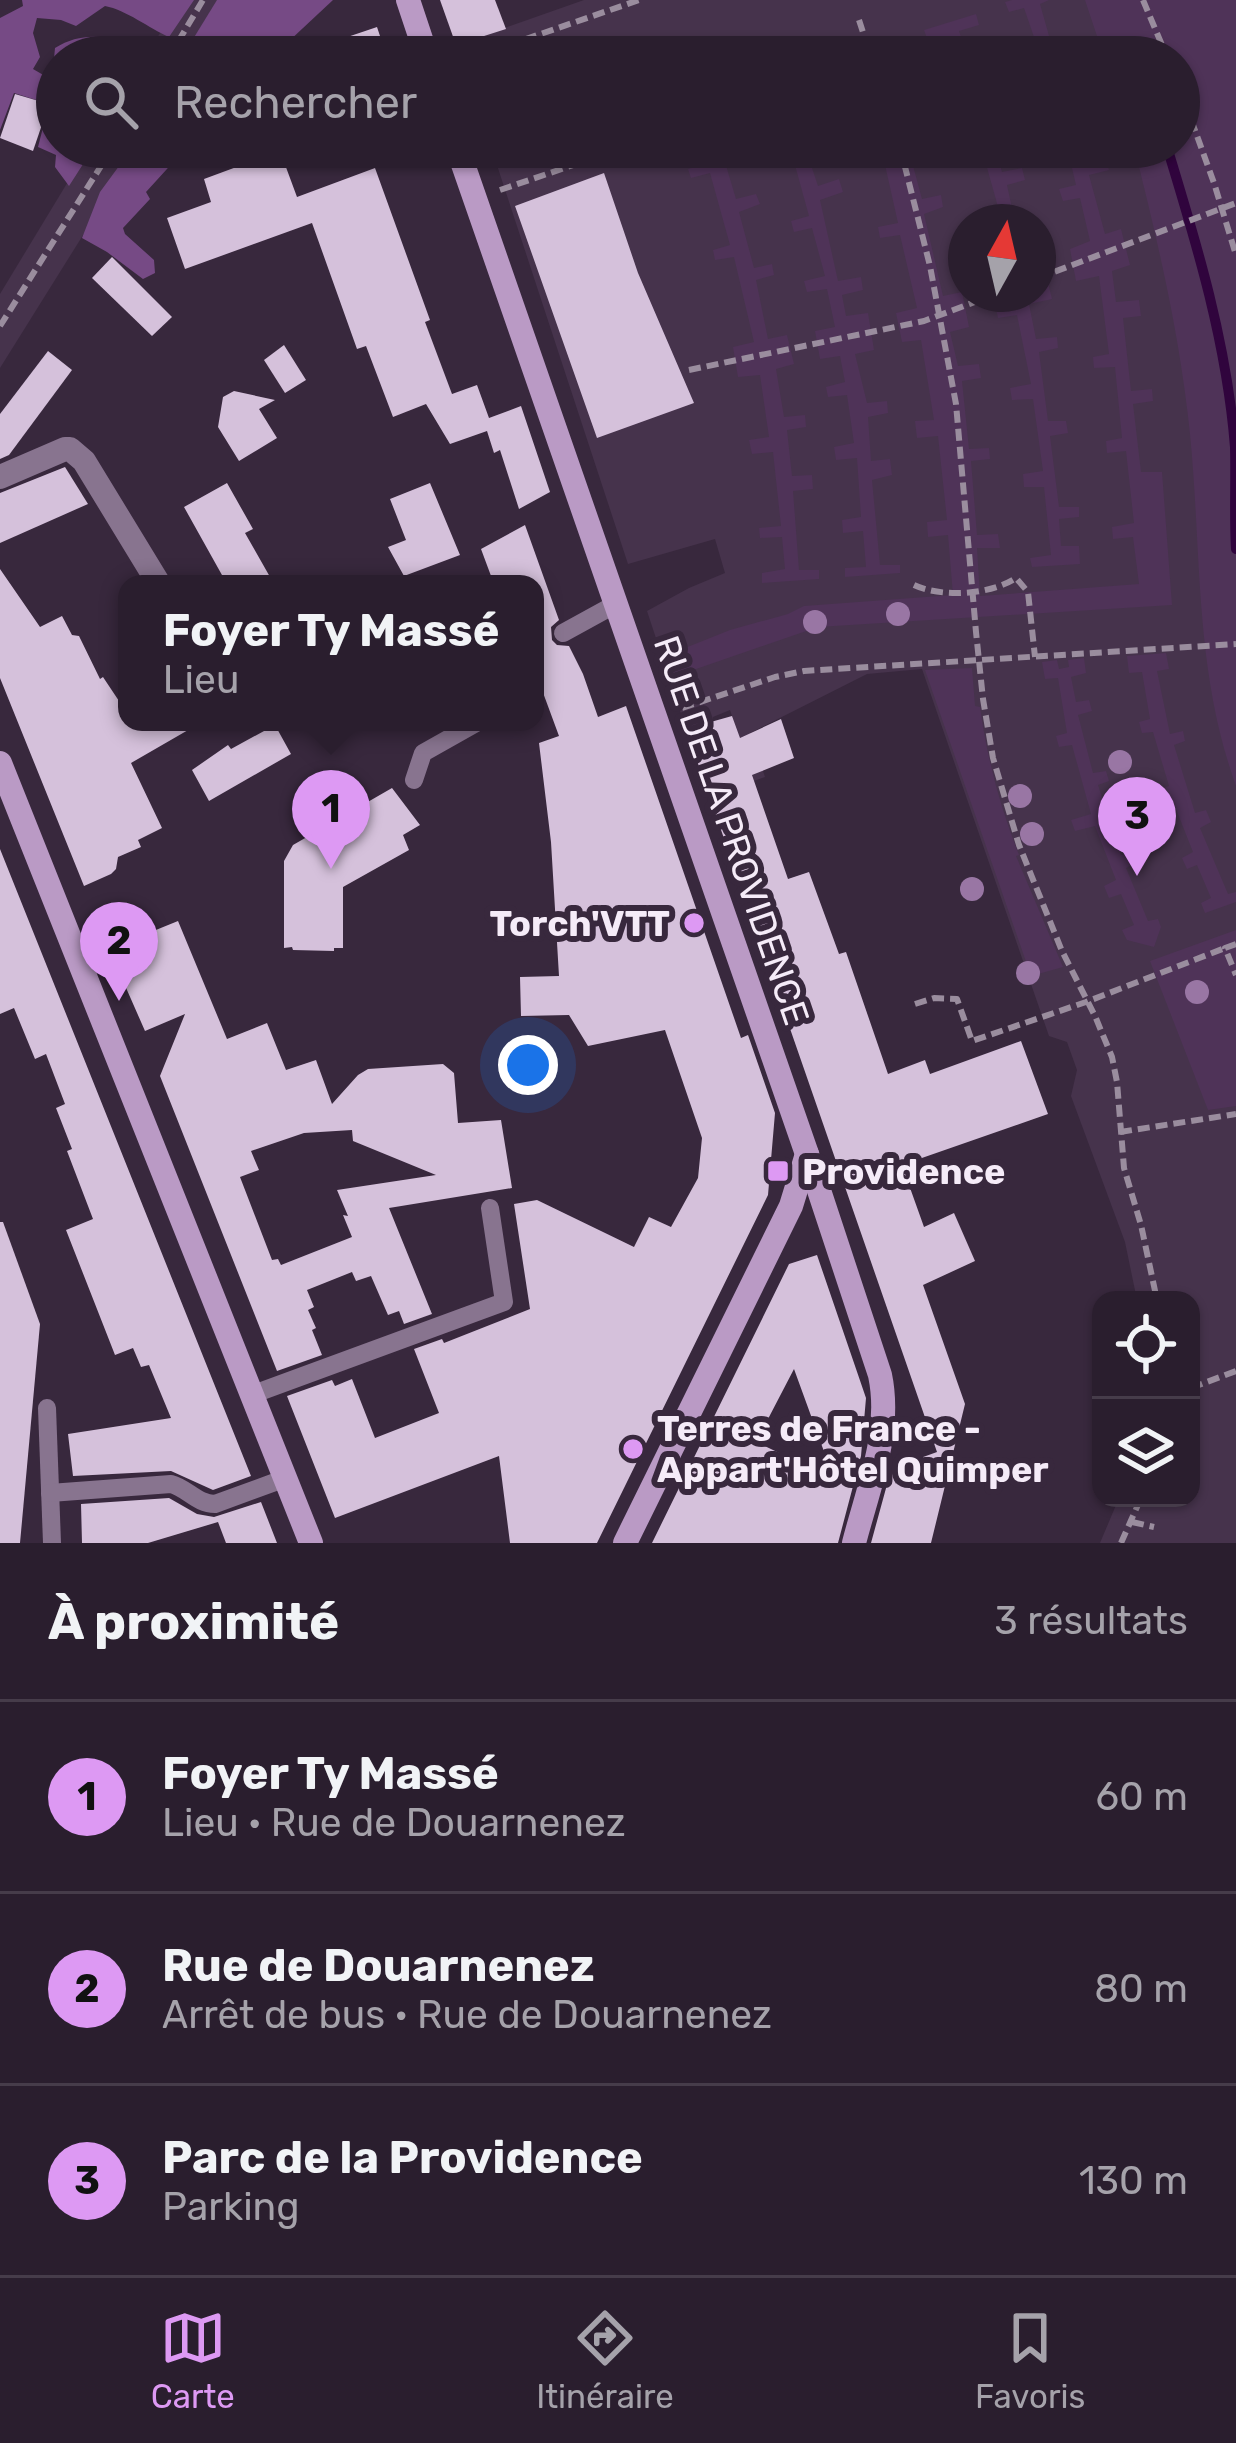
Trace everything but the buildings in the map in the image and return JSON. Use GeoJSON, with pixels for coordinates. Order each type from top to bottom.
{"type":"FeatureCollection","features":[{"type":"Feature","properties":{"kind":"street"},"geometry":{"type":"LineString","coordinates":[[408,0],[421,36]]}},
{"type":"Feature","properties":{"kind":"street","name":"RUE DE LA PROVIDENCE"},"geometry":{"type":"LineString","coordinates":[[464,168],[867,1334],[884,1394],[883,1431],[854,1543]]}},
{"type":"Feature","properties":{"kind":"street"},"geometry":{"type":"LineString","coordinates":[[0,477],[64,449],[78,454],[153,575]]}},
{"type":"Feature","properties":{"kind":"street"},"geometry":{"type":"LineString","coordinates":[[0,763],[311,1543]]}},
{"type":"Feature","properties":{"kind":"street"},"geometry":{"type":"LineString","coordinates":[[625,1543],[784,1220],[807,1154]]}},
{"type":"Feature","properties":{"kind":"lane"},"geometry":{"type":"LineString","coordinates":[[563,633],[614,605]]}},
{"type":"Feature","properties":{"kind":"lane"},"geometry":{"type":"LineString","coordinates":[[415,780],[423,753],[462,731]]}},
{"type":"Feature","properties":{"kind":"lane"},"geometry":{"type":"LineString","coordinates":[[251,1394],[503,1302],[490,1208]]}},
{"type":"Feature","properties":{"kind":"lane"},"geometry":{"type":"LineString","coordinates":[[47,1408],[52,1543]]}},
{"type":"Feature","properties":{"kind":"lane"},"geometry":{"type":"LineString","coordinates":[[50,1493],[171,1484],[214,1504],[286,1478]]}},
{"type":"Feature","properties":{"kind":"path"},"geometry":{"type":"LineString","coordinates":[[182,36],[203,0]]}},
{"type":"Feature","properties":{"kind":"path"},"geometry":{"type":"LineString","coordinates":[[535,36],[639,0]]}},
{"type":"Feature","properties":{"kind":"path"},"geometry":{"type":"LineString","coordinates":[[1143,0],[1158,36]]}},
{"type":"Feature","properties":{"kind":"path"},"geometry":{"type":"LineString","coordinates":[[859,20],[864,36]]}},
{"type":"Feature","properties":{"kind":"path"},"geometry":{"type":"LineString","coordinates":[[1200,146],[1236,256]]}},
{"type":"Feature","properties":{"kind":"path"},"geometry":{"type":"LineString","coordinates":[[0,326],[100,168]]}},
{"type":"Feature","properties":{"kind":"path"},"geometry":{"type":"LineString","coordinates":[[474,198],[564,168]]}},
{"type":"Feature","properties":{"kind":"path"},"geometry":{"type":"LineString","coordinates":[[906,168],[959,424],[988,732],[1007,809],[1055,935],[1112,1057],[1124,1168],[1155,1291]]}},
{"type":"Feature","properties":{"kind":"path"},"geometry":{"type":"LineString","coordinates":[[1056,271],[1236,203]]}},
{"type":"Feature","properties":{"kind":"path"},"geometry":{"type":"LineString","coordinates":[[689,370],[950,312]]}},
{"type":"Feature","properties":{"kind":"path"},"geometry":{"type":"LineString","coordinates":[[914,585],[931,592],[972,591],[1000,589],[1016,578],[1028,592],[1035,657]]}},
{"type":"Feature","properties":{"kind":"path"},"geometry":{"type":"LineString","coordinates":[[656,717],[790,674],[1236,644]]}},
{"type":"Feature","properties":{"kind":"path"},"geometry":{"type":"LineString","coordinates":[[915,1004],[934,998],[957,999],[972,1041],[1227,952],[1236,944]]}},
{"type":"Feature","properties":{"kind":"path"},"geometry":{"type":"LineString","coordinates":[[1227,952],[1236,974]]}},
{"type":"Feature","properties":{"kind":"path"},"geometry":{"type":"LineString","coordinates":[[1120,1132],[1236,1114]]}},
{"type":"Feature","properties":{"kind":"path"},"geometry":{"type":"LineString","coordinates":[[1200,1385],[1236,1371]]}},
{"type":"Feature","properties":{"kind":"path"},"geometry":{"type":"LineString","coordinates":[[1121,1543],[1138,1507]]}},
{"type":"Feature","properties":{"kind":"path"},"geometry":{"type":"LineString","coordinates":[[1132,1522],[1154,1528]]}},
{"type":"Feature","properties":{"kind":"shaded area"},"geometry":{"type":"Polygon","coordinates":[[[22,0],[194,0],[170,36],[105,6],[76,26],[37,18],[33,33],[36,100],[14,93],[0,130],[0,18],[23,6],[22,0]]]}},
{"type":"Feature","properties":{"kind":"shaded area"},"geometry":{"type":"Polygon","coordinates":[[[181,0],[232,0],[211,36],[158,36],[181,0]]]}},
{"type":"Feature","properties":{"kind":"shaded area"},"geometry":{"type":"Polygon","coordinates":[[[217,0],[333,0],[294,36],[195,36],[217,0]]]}},
{"type":"Feature","properties":{"kind":"shaded area"},"geometry":{"type":"Polygon","coordinates":[[[584,0],[1236,0],[1236,1543],[1100,1543],[1115,1507],[1200,1507],[1200,1291],[1135,1291],[1125,1242],[1071,1096],[1077,1070],[1067,1042],[1049,1036],[922,669],[867,674],[750,733],[765,777],[754,781],[730,710],[686,729],[647,611],[725,573],[715,539],[628,564],[498,168],[1200,168],[1200,36],[482,36],[584,0]]]}},
{"type":"Feature","properties":{"kind":"shaded area"},"geometry":{"type":"Polygon","coordinates":[[[1049,0],[1040,4],[1049,36],[1034,36],[1024,8],[1009,12],[1005,2],[1049,0]]]}},
{"type":"Feature","properties":{"kind":"shaded area"},"geometry":{"type":"Polygon","coordinates":[[[1085,0],[1236,0],[1236,786],[1222,742],[1206,655],[1180,361],[1139,168],[1200,168],[1200,36],[1097,36],[1085,0]]]}},
{"type":"Feature","properties":{"kind":"shaded area"},"geometry":{"type":"Polygon","coordinates":[[[976,14],[979,25],[959,31],[961,36],[926,36],[924,30],[976,14]]]}},
{"type":"Feature","properties":{"kind":"shaded area"},"geometry":{"type":"Polygon","coordinates":[[[56,168],[81,168],[69,186],[56,168]]]}},
{"type":"Feature","properties":{"kind":"shaded area"},"geometry":{"type":"Polygon","coordinates":[[[76,168],[125,168],[0,368],[0,294],[76,168]]]}},
{"type":"Feature","properties":{"kind":"shaded area"},"geometry":{"type":"Polygon","coordinates":[[[118,168],[168,168],[146,192],[150,199],[123,228],[154,260],[155,273],[143,279],[82,238],[100,192],[118,168]]]}},
{"type":"Feature","properties":{"kind":"shaded area"},"geometry":{"type":"Polygon","coordinates":[[[727,168],[736,199],[756,194],[760,204],[739,212],[754,268],[772,264],[774,275],[756,280],[768,339],[787,335],[794,364],[776,369],[784,417],[805,415],[806,427],[787,430],[792,476],[812,475],[813,489],[793,491],[799,570],[819,570],[819,579],[762,583],[762,573],[785,569],[782,537],[760,538],[759,528],[781,526],[773,452],[752,454],[749,440],[769,437],[760,375],[738,377],[733,347],[754,342],[734,257],[715,260],[713,250],[730,245],[710,173],[691,178],[688,169],[727,168]]]}},
{"type":"Feature","properties":{"kind":"shaded area"},"geometry":{"type":"Polygon","coordinates":[[[796,168],[812,168],[818,186],[839,179],[843,192],[820,200],[838,281],[861,277],[863,290],[842,295],[846,316],[868,313],[874,350],[855,354],[867,403],[887,401],[888,413],[868,417],[871,461],[890,459],[892,475],[872,480],[880,565],[900,565],[900,573],[845,577],[845,568],[866,567],[863,531],[843,533],[842,520],[861,517],[857,458],[836,460],[834,447],[854,443],[847,395],[828,397],[826,387],[845,382],[840,356],[820,359],[815,331],[835,327],[827,289],[807,292],[804,281],[825,276],[812,228],[794,232],[791,221],[809,216],[796,168]]]}},
{"type":"Feature","properties":{"kind":"shaded area"},"geometry":{"type":"Polygon","coordinates":[[[886,168],[914,168],[922,199],[941,195],[943,207],[924,214],[943,296],[948,295],[948,312],[966,312],[969,327],[950,332],[958,366],[979,364],[981,378],[962,381],[969,449],[989,448],[990,459],[971,461],[977,535],[998,534],[1000,548],[977,548],[980,596],[1139,584],[1133,537],[1113,539],[1112,527],[1134,523],[1126,451],[1107,453],[1106,441],[1122,438],[1115,367],[1094,368],[1093,357],[1109,354],[1099,276],[1076,281],[1070,249],[1090,241],[1080,198],[1063,201],[1059,189],[1076,185],[1072,168],[1108,168],[1089,175],[1105,234],[1121,229],[1130,265],[1112,271],[1116,302],[1139,300],[1141,316],[1123,318],[1131,391],[1152,389],[1153,401],[1133,404],[1141,472],[1162,472],[1172,605],[818,627],[673,677],[665,656],[804,606],[953,595],[948,535],[928,537],[927,522],[947,520],[938,436],[917,438],[915,421],[934,420],[921,340],[902,342],[896,313],[917,308],[900,235],[880,238],[878,227],[898,223],[886,168]]]}},
{"type":"Feature","properties":{"kind":"shaded area"},"geometry":{"type":"Polygon","coordinates":[[[987,168],[1002,172],[1022,168],[1025,180],[1007,185],[1011,204],[997,204],[987,168]]]}},
{"type":"Feature","properties":{"kind":"shaded area"},"geometry":{"type":"Polygon","coordinates":[[[997,312],[1031,312],[1036,339],[1057,337],[1058,348],[1039,352],[1048,421],[1066,421],[1068,433],[1050,436],[1059,507],[1079,507],[1079,517],[1059,519],[1061,546],[1079,546],[1080,564],[1032,567],[1030,558],[1051,555],[1044,487],[1024,487],[1023,474],[1043,471],[1033,399],[1012,400],[1010,388],[1031,384],[1017,315],[998,318],[997,312]]]}},
{"type":"Feature","properties":{"kind":"shaded area"},"geometry":{"type":"Polygon","coordinates":[[[1166,653],[1169,669],[1157,671],[1170,734],[1183,731],[1185,741],[1174,745],[1195,813],[1206,810],[1211,822],[1200,828],[1228,894],[1236,892],[1236,902],[1205,913],[1201,903],[1211,898],[1197,865],[1187,869],[1182,858],[1193,852],[1172,799],[1161,803],[1157,790],[1169,786],[1153,732],[1142,733],[1139,722],[1150,719],[1142,672],[1129,673],[1127,656],[1166,653]]]}},
{"type":"Feature","properties":{"kind":"shaded area"},"geometry":{"type":"Polygon","coordinates":[[[1084,658],[1086,673],[1071,677],[1076,702],[1089,700],[1092,711],[1078,715],[1093,773],[1106,771],[1109,781],[1098,785],[1121,855],[1134,852],[1139,861],[1126,868],[1148,921],[1158,919],[1161,927],[1154,947],[1127,940],[1122,930],[1134,925],[1121,894],[1109,898],[1104,886],[1116,880],[1095,826],[1075,831],[1071,820],[1091,814],[1072,745],[1059,747],[1056,736],[1067,733],[1058,678],[1045,679],[1042,662],[1057,660],[1059,669],[1069,667],[1068,660],[1084,658]]]}},
{"type":"Feature","properties":{"kind":"shaded area"},"geometry":{"type":"Polygon","coordinates":[[[972,668],[975,706],[980,707],[990,764],[1016,856],[1063,967],[1031,976],[925,670],[972,668]]]}},
{"type":"Feature","properties":{"kind":"shaded area"},"geometry":{"type":"Polygon","coordinates":[[[1236,930],[1236,1106],[1208,1110],[1150,961],[1236,930]]]}},
{"type":"Feature","properties":{"kind":"waterway"},"geometry":{"type":"LineString","coordinates":[[1173,168],[1225,370],[1235,447],[1236,549]]}},
{"type":"Feature","properties":{"kind":"place","name":"Foyer Ty Massé"},"geometry":{"type":"Point","coordinates":[331,869]}},
{"type":"Feature","properties":{"kind":"place","name":"Parc de la Providence"},"geometry":{"type":"Point","coordinates":[1137,876]}},
{"type":"Feature","properties":{"kind":"place","name":"Torch'VTT"},"geometry":{"type":"Point","coordinates":[694,923]}},
{"type":"Feature","properties":{"kind":"place","name":"Rue de Douarnenez"},"geometry":{"type":"Point","coordinates":[119,1001]}},
{"type":"Feature","properties":{"kind":"place","name":"Providence"},"geometry":{"type":"Point","coordinates":[778,1171]}},
{"type":"Feature","properties":{"kind":"place","name":"Terres de France - Appart'Hôtel Quimper"},"geometry":{"type":"Point","coordinates":[633,1449]}}]}
